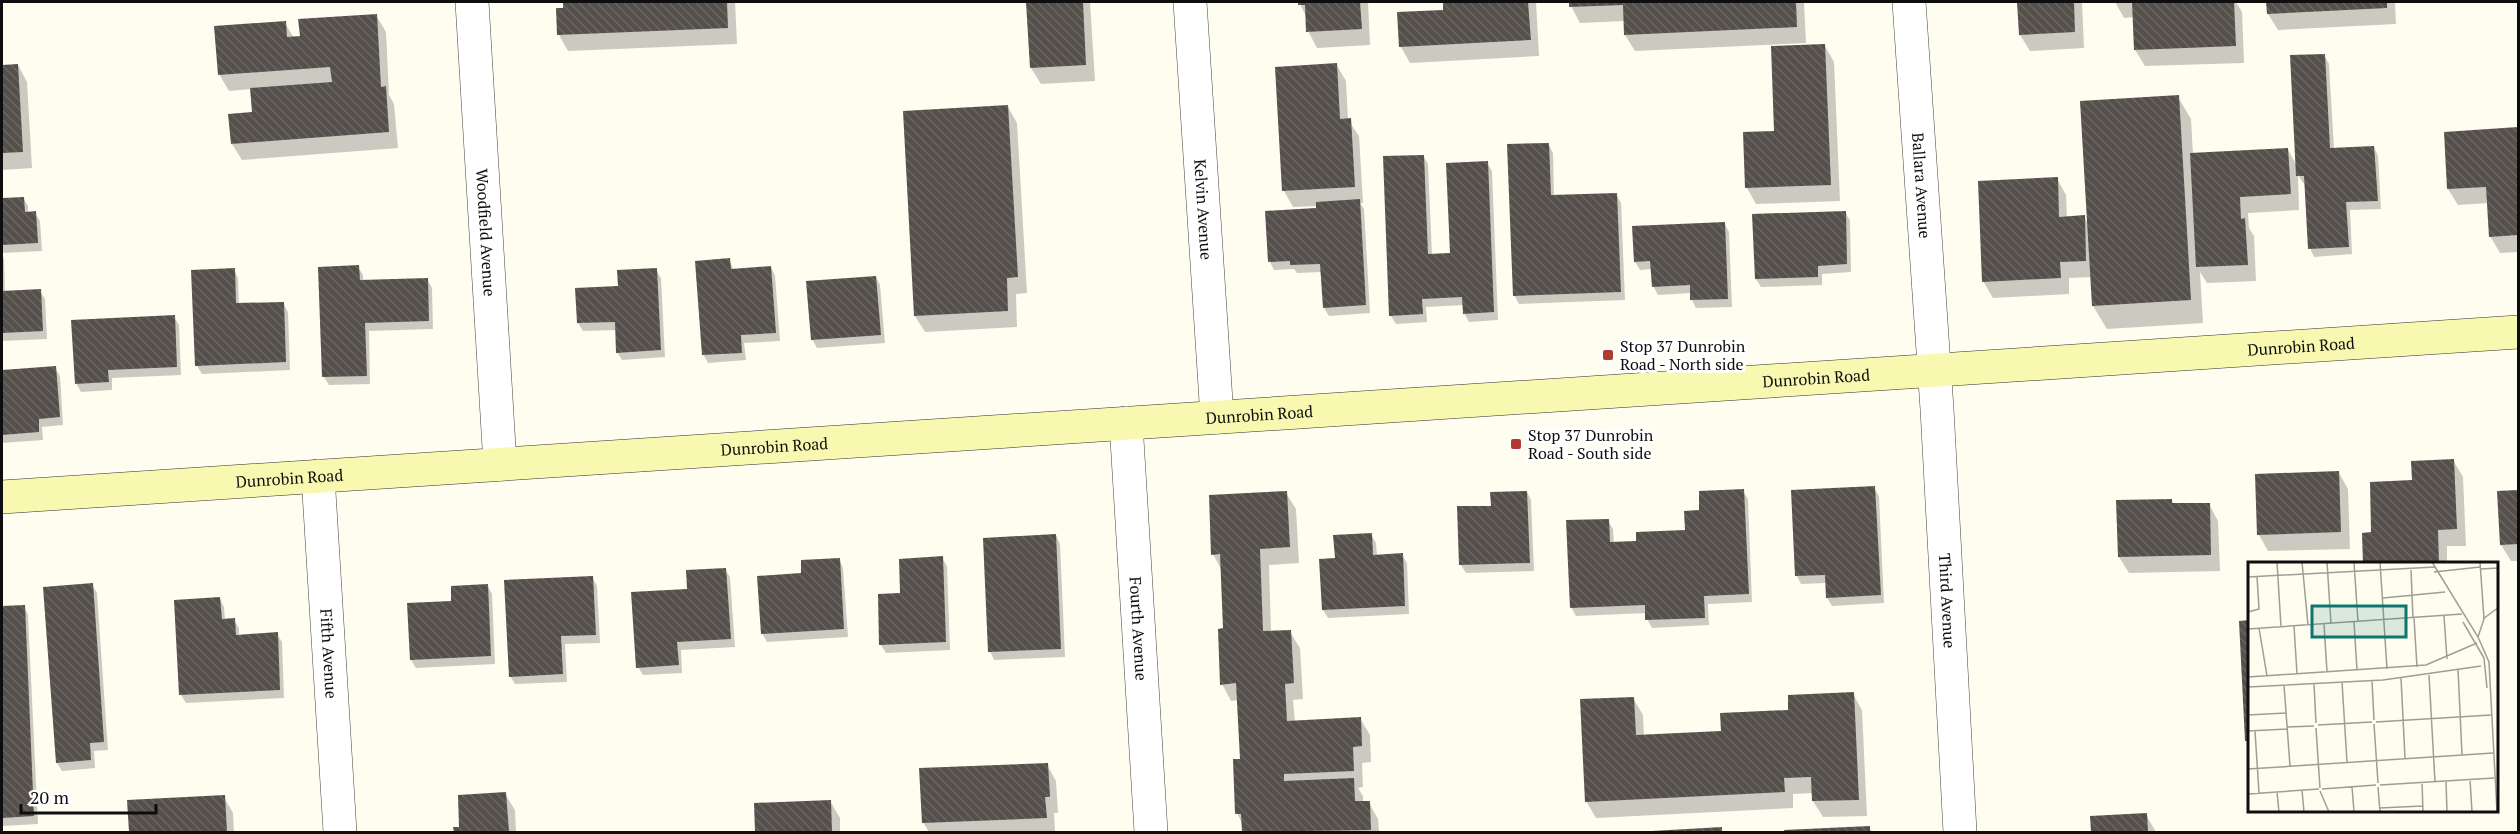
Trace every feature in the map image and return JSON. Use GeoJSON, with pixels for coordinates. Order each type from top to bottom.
{"type":"FeatureCollection","features":[{"type":"Feature","properties":{"kind":"street","name":"Woodfield Avenue"},"geometry":{"type":"LineString","coordinates":[[472,2],[500,464]]}},
{"type":"Feature","properties":{"kind":"street","name":"Kelvin Avenue"},"geometry":{"type":"LineString","coordinates":[[1190,2],[1217,417]]}},
{"type":"Feature","properties":{"kind":"street","name":"Ballara Avenue"},"geometry":{"type":"LineString","coordinates":[[1909,2],[1935,370]]}},
{"type":"Feature","properties":{"kind":"street","name":"Dunrobin Road"},"geometry":{"type":"LineString","coordinates":[[2,497],[2518,332]]}},
{"type":"Feature","properties":{"kind":"street","name":"Third Avenue"},"geometry":{"type":"LineString","coordinates":[[1935,370],[1960,832]]}},
{"type":"Feature","properties":{"kind":"street","name":"Fourth Avenue"},"geometry":{"type":"LineString","coordinates":[[1126,423],[1151,832]]}},
{"type":"Feature","properties":{"kind":"street","name":"Fifth Avenue"},"geometry":{"type":"LineString","coordinates":[[318,476],[340,832]]}},
{"type":"Feature","properties":{"kind":"building"},"geometry":{"type":"Polygon","coordinates":[[[563,2],[727,2],[728,28],[557,35],[556,8],[563,8],[563,2]]]}},
{"type":"Feature","properties":{"kind":"building"},"geometry":{"type":"Polygon","coordinates":[[[1026,2],[1083,2],[1086,65],[1030,68],[1026,2]]]}},
{"type":"Feature","properties":{"kind":"building"},"geometry":{"type":"Polygon","coordinates":[[[1298,2],[1360,2],[1362,29],[1306,32],[1305,5],[1298,5],[1298,2]]]}},
{"type":"Feature","properties":{"kind":"building"},"geometry":{"type":"Polygon","coordinates":[[[1443,2],[1528,2],[1531,40],[1399,47],[1397,12],[1443,10],[1443,2]]]}},
{"type":"Feature","properties":{"kind":"building"},"geometry":{"type":"Polygon","coordinates":[[[1569,2],[1796,2],[1797,27],[1624,35],[1623,5],[1569,7],[1569,2]]]}},
{"type":"Feature","properties":{"kind":"building"},"geometry":{"type":"Polygon","coordinates":[[[2017,2],[2074,2],[2075,32],[2019,35],[2017,2]]]}},
{"type":"Feature","properties":{"kind":"building"},"geometry":{"type":"Polygon","coordinates":[[[2132,2],[2234,2],[2236,46],[2134,50],[2132,2]]]}},
{"type":"Feature","properties":{"kind":"building"},"geometry":{"type":"Polygon","coordinates":[[[2266,2],[2387,2],[2387,8],[2267,14],[2266,2]]]}},
{"type":"Feature","properties":{"kind":"building"},"geometry":{"type":"Polygon","coordinates":[[[377,14],[381,87],[386,86],[389,132],[231,144],[228,114],[252,112],[250,88],[332,82],[330,67],[218,75],[214,26],[286,21],[287,37],[300,36],[298,19],[377,14]]]}},
{"type":"Feature","properties":{"kind":"building"},"geometry":{"type":"Polygon","coordinates":[[[1825,44],[1831,185],[1745,188],[1743,132],[1774,131],[1771,46],[1825,44]]]}},
{"type":"Feature","properties":{"kind":"building"},"geometry":{"type":"Polygon","coordinates":[[[2325,54],[2330,148],[2374,146],[2378,201],[2346,202],[2349,247],[2308,249],[2304,176],[2296,176],[2290,55],[2325,54]]]}},
{"type":"Feature","properties":{"kind":"building"},"geometry":{"type":"Polygon","coordinates":[[[1337,63],[1340,119],[1351,118],[1355,187],[1282,191],[1275,67],[1337,63]]]}},
{"type":"Feature","properties":{"kind":"building"},"geometry":{"type":"Polygon","coordinates":[[[18,64],[23,152],[2,153],[2,65],[18,64]]]}},
{"type":"Feature","properties":{"kind":"building"},"geometry":{"type":"Polygon","coordinates":[[[2179,95],[2191,300],[2092,306],[2080,101],[2179,95]]]}},
{"type":"Feature","properties":{"kind":"building"},"geometry":{"type":"Polygon","coordinates":[[[1008,105],[1018,277],[1007,278],[1008,311],[914,316],[903,111],[1008,105]]]}},
{"type":"Feature","properties":{"kind":"building"},"geometry":{"type":"Polygon","coordinates":[[[2518,127],[2518,235],[2489,237],[2486,187],[2447,189],[2444,132],[2518,127]]]}},
{"type":"Feature","properties":{"kind":"building"},"geometry":{"type":"Polygon","coordinates":[[[1549,143],[1551,195],[1617,193],[1621,292],[1513,296],[1507,144],[1549,143]]]}},
{"type":"Feature","properties":{"kind":"building"},"geometry":{"type":"Polygon","coordinates":[[[2288,148],[2291,194],[2240,197],[2241,219],[2245,218],[2248,265],[2196,267],[2190,153],[2288,148]]]}},
{"type":"Feature","properties":{"kind":"building"},"geometry":{"type":"Polygon","coordinates":[[[1424,155],[1428,254],[1450,253],[1446,163],[1488,161],[1494,312],[1463,314],[1462,297],[1422,299],[1423,314],[1389,316],[1383,156],[1424,155]]]}},
{"type":"Feature","properties":{"kind":"building"},"geometry":{"type":"Polygon","coordinates":[[[2058,177],[2059,217],[2085,215],[2086,261],[2060,262],[2061,278],[1982,282],[1978,181],[2058,177]]]}},
{"type":"Feature","properties":{"kind":"building"},"geometry":{"type":"Polygon","coordinates":[[[24,197],[25,212],[36,211],[38,243],[2,245],[2,198],[24,197]]]}},
{"type":"Feature","properties":{"kind":"building"},"geometry":{"type":"Polygon","coordinates":[[[1360,199],[1366,305],[1323,308],[1320,264],[1290,265],[1290,261],[1268,262],[1265,211],[1316,208],[1316,202],[1360,199]]]}},
{"type":"Feature","properties":{"kind":"building"},"geometry":{"type":"Polygon","coordinates":[[[1846,211],[1847,264],[1818,266],[1818,277],[1755,279],[1752,214],[1846,211]]]}},
{"type":"Feature","properties":{"kind":"building"},"geometry":{"type":"Polygon","coordinates":[[[1725,222],[1728,299],[1690,300],[1690,285],[1652,287],[1650,261],[1634,262],[1632,226],[1725,222]]]}},
{"type":"Feature","properties":{"kind":"building"},"geometry":{"type":"Polygon","coordinates":[[[730,258],[731,269],[771,266],[776,333],[741,335],[742,353],[702,355],[695,261],[730,258]]]}},
{"type":"Feature","properties":{"kind":"building"},"geometry":{"type":"Polygon","coordinates":[[[359,265],[360,280],[428,278],[429,321],[365,323],[367,376],[322,377],[318,267],[359,265]]]}},
{"type":"Feature","properties":{"kind":"building"},"geometry":{"type":"Polygon","coordinates":[[[235,268],[236,303],[284,302],[286,362],[195,366],[191,270],[235,268]]]}},
{"type":"Feature","properties":{"kind":"building"},"geometry":{"type":"Polygon","coordinates":[[[657,268],[661,350],[616,353],[615,322],[577,323],[575,288],[618,286],[617,270],[657,268]]]}},
{"type":"Feature","properties":{"kind":"building"},"geometry":{"type":"Polygon","coordinates":[[[876,276],[881,335],[811,340],[806,281],[876,276]]]}},
{"type":"Feature","properties":{"kind":"building"},"geometry":{"type":"Polygon","coordinates":[[[41,289],[43,331],[2,333],[2,291],[41,289]]]}},
{"type":"Feature","properties":{"kind":"building"},"geometry":{"type":"Polygon","coordinates":[[[175,315],[177,367],[108,370],[109,382],[75,384],[71,320],[175,315]]]}},
{"type":"Feature","properties":{"kind":"building"},"geometry":{"type":"Polygon","coordinates":[[[56,366],[60,417],[39,419],[39,432],[2,435],[2,370],[56,366]]]}},
{"type":"Feature","properties":{"kind":"building"},"geometry":{"type":"Polygon","coordinates":[[[2454,459],[2457,529],[2438,530],[2439,562],[2363,562],[2362,533],[2371,532],[2370,482],[2412,480],[2411,461],[2454,459]]]}},
{"type":"Feature","properties":{"kind":"building"},"geometry":{"type":"Polygon","coordinates":[[[2339,471],[2341,532],[2257,535],[2255,474],[2339,471]]]}},
{"type":"Feature","properties":{"kind":"building"},"geometry":{"type":"Polygon","coordinates":[[[1875,486],[1881,595],[1826,598],[1825,575],[1795,576],[1791,490],[1875,486]]]}},
{"type":"Feature","properties":{"kind":"building"},"geometry":{"type":"Polygon","coordinates":[[[1744,489],[1749,594],[1704,596],[1705,618],[1645,620],[1645,605],[1570,608],[1566,520],[1609,519],[1610,542],[1636,541],[1636,532],[1685,530],[1684,511],[1699,510],[1699,491],[1744,489]]]}},
{"type":"Feature","properties":{"kind":"building"},"geometry":{"type":"Polygon","coordinates":[[[2518,490],[2518,544],[2500,545],[2497,491],[2518,490]]]}},
{"type":"Feature","properties":{"kind":"building"},"geometry":{"type":"Polygon","coordinates":[[[1287,491],[1290,547],[1260,549],[1263,631],[1291,630],[1294,683],[1285,684],[1287,721],[1361,717],[1362,746],[1353,747],[1354,771],[1284,774],[1284,781],[1354,778],[1355,801],[1370,801],[1371,830],[1242,832],[1241,814],[1235,814],[1233,759],[1240,759],[1236,683],[1220,685],[1218,629],[1223,628],[1220,554],[1211,555],[1209,495],[1287,491]]]}},
{"type":"Feature","properties":{"kind":"building"},"geometry":{"type":"Polygon","coordinates":[[[1527,491],[1530,563],[1459,565],[1457,506],[1491,506],[1490,492],[1527,491]]]}},
{"type":"Feature","properties":{"kind":"building"},"geometry":{"type":"Polygon","coordinates":[[[2172,499],[2172,503],[2210,503],[2211,555],[2118,557],[2116,500],[2172,499]]]}},
{"type":"Feature","properties":{"kind":"building"},"geometry":{"type":"Polygon","coordinates":[[[1372,533],[1373,555],[1403,553],[1405,606],[1322,610],[1319,559],[1335,558],[1333,535],[1372,533]]]}},
{"type":"Feature","properties":{"kind":"building"},"geometry":{"type":"Polygon","coordinates":[[[1056,534],[1061,649],[988,652],[983,538],[1056,534]]]}},
{"type":"Feature","properties":{"kind":"building"},"geometry":{"type":"Polygon","coordinates":[[[943,556],[946,642],[879,645],[878,594],[900,593],[899,559],[943,556]]]}},
{"type":"Feature","properties":{"kind":"building"},"geometry":{"type":"Polygon","coordinates":[[[840,558],[844,629],[761,634],[757,576],[801,573],[801,560],[840,558]]]}},
{"type":"Feature","properties":{"kind":"building"},"geometry":{"type":"Polygon","coordinates":[[[726,568],[731,639],[677,642],[679,665],[636,668],[631,592],[687,589],[686,570],[726,568]]]}},
{"type":"Feature","properties":{"kind":"building"},"geometry":{"type":"Polygon","coordinates":[[[593,576],[596,635],[561,636],[563,674],[509,677],[504,580],[593,576]]]}},
{"type":"Feature","properties":{"kind":"building"},"geometry":{"type":"Polygon","coordinates":[[[93,583],[104,742],[90,743],[91,760],[56,763],[43,587],[93,583]]]}},
{"type":"Feature","properties":{"kind":"building"},"geometry":{"type":"Polygon","coordinates":[[[488,584],[491,656],[410,660],[407,603],[451,601],[451,586],[488,584]]]}},
{"type":"Feature","properties":{"kind":"building"},"geometry":{"type":"Polygon","coordinates":[[[220,597],[222,619],[235,618],[236,635],[278,632],[280,690],[179,695],[174,600],[220,597]]]}},
{"type":"Feature","properties":{"kind":"building"},"geometry":{"type":"Polygon","coordinates":[[[25,605],[34,816],[2,818],[2,606],[25,605]]]}},
{"type":"Feature","properties":{"kind":"building"},"geometry":{"type":"Polygon","coordinates":[[[2248,620],[2248,741],[2245,741],[2239,621],[2248,620]]]}},
{"type":"Feature","properties":{"kind":"building"},"geometry":{"type":"Polygon","coordinates":[[[1854,692],[1859,800],[1812,801],[1811,777],[1784,778],[1785,792],[1585,802],[1580,699],[1634,697],[1636,735],[1721,731],[1720,713],[1788,710],[1788,695],[1854,692]]]}},
{"type":"Feature","properties":{"kind":"building"},"geometry":{"type":"Polygon","coordinates":[[[1048,763],[1050,797],[1045,797],[1047,818],[922,823],[919,768],[1048,763]]]}},
{"type":"Feature","properties":{"kind":"building"},"geometry":{"type":"Polygon","coordinates":[[[506,792],[509,832],[454,832],[453,827],[459,827],[458,795],[506,792]]]}},
{"type":"Feature","properties":{"kind":"building"},"geometry":{"type":"Polygon","coordinates":[[[225,795],[227,832],[129,832],[127,800],[225,795]]]}},
{"type":"Feature","properties":{"kind":"building"},"geometry":{"type":"Polygon","coordinates":[[[831,800],[832,832],[755,832],[754,803],[831,800]]]}},
{"type":"Feature","properties":{"kind":"building"},"geometry":{"type":"Polygon","coordinates":[[[2147,813],[2148,832],[2091,832],[2090,816],[2147,813]]]}},
{"type":"Feature","properties":{"kind":"building"},"geometry":{"type":"Polygon","coordinates":[[[1870,826],[1870,832],[1784,832],[1784,830],[1870,826]]]}},
{"type":"Feature","properties":{"kind":"building"},"geometry":{"type":"Polygon","coordinates":[[[1722,827],[1722,832],[1652,832],[1652,831],[1722,827]]]}},
{"type":"Feature","properties":{"kind":"place","name":"Stop 37 Dunrobin Road - North side"},"geometry":{"type":"Point","coordinates":[1608,355]}},
{"type":"Feature","properties":{"kind":"place","name":"Stop 37 Dunrobin Road - South side"},"geometry":{"type":"Point","coordinates":[1516,444]}}]}
